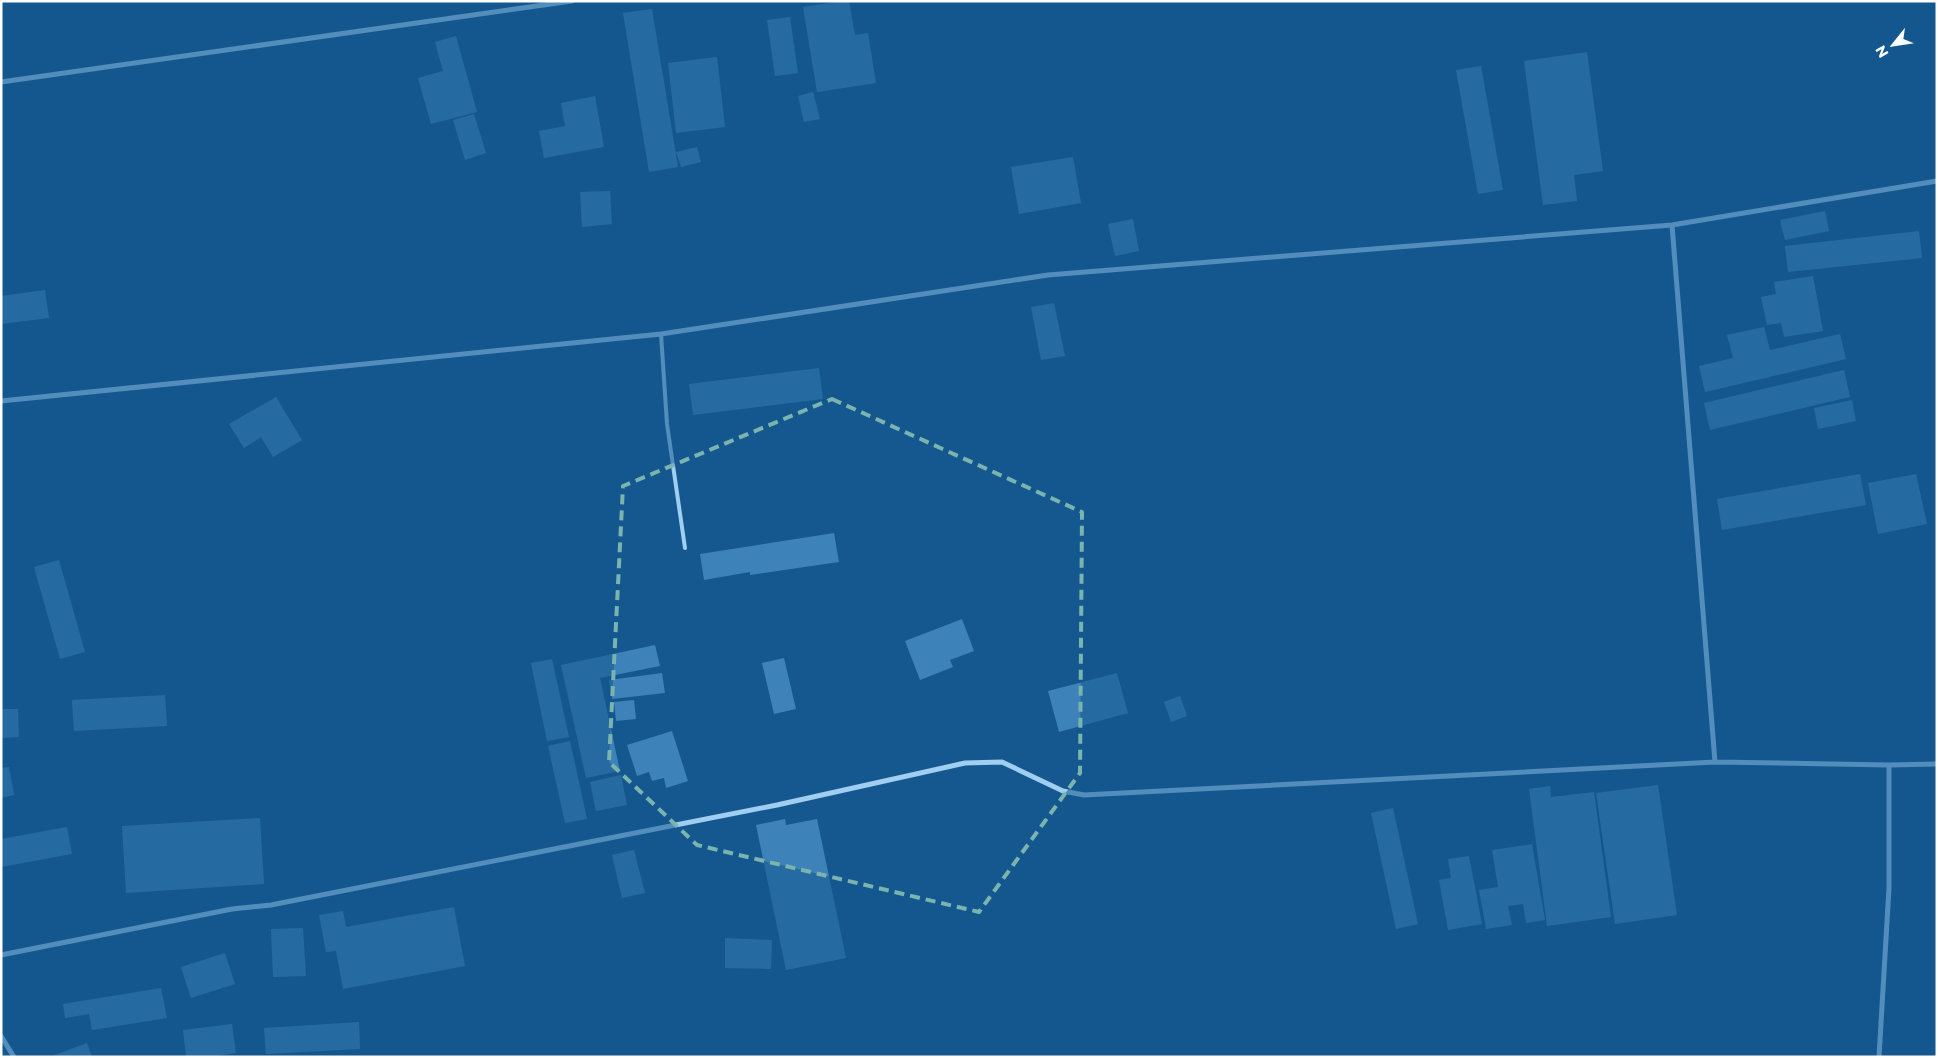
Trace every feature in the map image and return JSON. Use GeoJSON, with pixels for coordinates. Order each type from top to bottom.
{"type":"FeatureCollection","features":[{"type":"Feature","properties":{"kind":"street"},"geometry":{"type":"LineString","coordinates":[[1,82],[572,1]]}},
{"type":"Feature","properties":{"kind":"street"},"geometry":{"type":"LineString","coordinates":[[1,401],[661,334],[1048,275],[1672,225],[1937,181]]}},
{"type":"Feature","properties":{"kind":"street"},"geometry":{"type":"LineString","coordinates":[[1672,225],[1715,762]]}},
{"type":"Feature","properties":{"kind":"street"},"geometry":{"type":"LineString","coordinates":[[1,955],[232,909],[280,903],[719,817],[965,763],[1002,762],[1063,791],[1084,795],[1715,762],[1937,764]]}},
{"type":"Feature","properties":{"kind":"street"},"geometry":{"type":"LineString","coordinates":[[1879,1057],[1889,888],[1889,765]]}},
{"type":"Feature","properties":{"kind":"street"},"geometry":{"type":"LineString","coordinates":[[1,1036],[14,1057]]}},
{"type":"Feature","properties":{"kind":"lane"},"geometry":{"type":"LineString","coordinates":[[661,334],[667,424],[686,548]]}},
{"type":"Feature","properties":{"kind":"highlighted area"},"geometry":{"type":"Polygon","coordinates":[[[832,399],[1082,512],[1080,773],[979,912],[697,845],[609,762],[623,486],[832,399]]]}},
{"type":"Feature","properties":{"kind":"building"},"geometry":{"type":"Polygon","coordinates":[[[849,1],[855,35],[868,33],[876,83],[817,92],[803,7],[849,1]]]}},
{"type":"Feature","properties":{"kind":"building"},"geometry":{"type":"Polygon","coordinates":[[[652,9],[678,167],[649,172],[623,13],[652,9]]]}},
{"type":"Feature","properties":{"kind":"building"},"geometry":{"type":"Polygon","coordinates":[[[790,17],[798,73],[775,76],[767,20],[790,17]]]}},
{"type":"Feature","properties":{"kind":"building"},"geometry":{"type":"Polygon","coordinates":[[[456,36],[477,112],[431,124],[418,78],[443,71],[435,42],[456,36]]]}},
{"type":"Feature","properties":{"kind":"building"},"geometry":{"type":"Polygon","coordinates":[[[1587,52],[1603,171],[1574,175],[1577,201],[1543,205],[1524,61],[1587,52]]]}},
{"type":"Feature","properties":{"kind":"building"},"geometry":{"type":"Polygon","coordinates":[[[717,57],[725,127],[676,133],[668,63],[717,57]]]}},
{"type":"Feature","properties":{"kind":"building"},"geometry":{"type":"Polygon","coordinates":[[[1481,66],[1503,190],[1478,194],[1456,70],[1481,66]]]}},
{"type":"Feature","properties":{"kind":"building"},"geometry":{"type":"Polygon","coordinates":[[[813,92],[820,119],[804,122],[798,96],[813,92]]]}},
{"type":"Feature","properties":{"kind":"building"},"geometry":{"type":"Polygon","coordinates":[[[595,96],[604,147],[544,158],[539,131],[565,126],[561,103],[595,96]]]}},
{"type":"Feature","properties":{"kind":"building"},"geometry":{"type":"Polygon","coordinates":[[[474,114],[486,153],[465,160],[453,120],[474,114]]]}},
{"type":"Feature","properties":{"kind":"building"},"geometry":{"type":"Polygon","coordinates":[[[697,147],[701,162],[681,167],[676,152],[697,147]]]}},
{"type":"Feature","properties":{"kind":"building"},"geometry":{"type":"Polygon","coordinates":[[[1073,157],[1081,203],[1019,214],[1011,167],[1073,157]]]}},
{"type":"Feature","properties":{"kind":"building"},"geometry":{"type":"Polygon","coordinates":[[[610,191],[612,224],[582,227],[580,192],[610,191]]]}},
{"type":"Feature","properties":{"kind":"building"},"geometry":{"type":"Polygon","coordinates":[[[1825,211],[1829,231],[1785,240],[1780,220],[1825,211]]]}},
{"type":"Feature","properties":{"kind":"building"},"geometry":{"type":"Polygon","coordinates":[[[1133,219],[1139,251],[1115,256],[1108,224],[1133,219]]]}},
{"type":"Feature","properties":{"kind":"building"},"geometry":{"type":"Polygon","coordinates":[[[1919,231],[1922,258],[1788,272],[1785,246],[1919,231]]]}},
{"type":"Feature","properties":{"kind":"building"},"geometry":{"type":"Polygon","coordinates":[[[1813,276],[1823,331],[1784,337],[1781,323],[1767,325],[1761,297],[1776,294],[1774,282],[1813,276]]]}},
{"type":"Feature","properties":{"kind":"building"},"geometry":{"type":"Polygon","coordinates":[[[45,290],[49,318],[1,324],[1,296],[45,290]]]}},
{"type":"Feature","properties":{"kind":"building"},"geometry":{"type":"Polygon","coordinates":[[[1054,303],[1065,356],[1041,360],[1031,307],[1054,303]]]}},
{"type":"Feature","properties":{"kind":"building"},"geometry":{"type":"Polygon","coordinates":[[[1764,327],[1770,350],[1840,334],[1846,359],[1705,392],[1699,366],[1733,358],[1727,335],[1764,327]]]}},
{"type":"Feature","properties":{"kind":"building"},"geometry":{"type":"Polygon","coordinates":[[[819,368],[823,399],[693,415],[689,384],[819,368]]]}},
{"type":"Feature","properties":{"kind":"building"},"geometry":{"type":"Polygon","coordinates":[[[1844,370],[1850,397],[1710,430],[1704,403],[1844,370]]]}},
{"type":"Feature","properties":{"kind":"building"},"geometry":{"type":"Polygon","coordinates":[[[276,397],[302,440],[273,457],[261,437],[244,448],[229,424],[276,397]]]}},
{"type":"Feature","properties":{"kind":"building"},"geometry":{"type":"Polygon","coordinates":[[[1852,400],[1856,421],[1818,429],[1814,408],[1852,400]]]}},
{"type":"Feature","properties":{"kind":"building"},"geometry":{"type":"Polygon","coordinates":[[[1860,474],[1866,505],[1722,530],[1717,499],[1860,474]]]}},
{"type":"Feature","properties":{"kind":"building"},"geometry":{"type":"Polygon","coordinates":[[[1916,474],[1927,524],[1878,534],[1868,483],[1916,474]]]}},
{"type":"Feature","properties":{"kind":"building"},"geometry":{"type":"Polygon","coordinates":[[[834,533],[839,562],[750,575],[750,572],[704,580],[700,554],[834,533]]]}},
{"type":"Feature","properties":{"kind":"building"},"geometry":{"type":"Polygon","coordinates":[[[59,560],[85,652],[60,659],[34,567],[59,560]]]}},
{"type":"Feature","properties":{"kind":"building"},"geometry":{"type":"Polygon","coordinates":[[[962,619],[974,651],[950,660],[953,667],[920,680],[905,641],[962,619]]]}},
{"type":"Feature","properties":{"kind":"building"},"geometry":{"type":"Polygon","coordinates":[[[655,645],[660,666],[600,678],[620,771],[586,778],[561,665],[655,645]]]}},
{"type":"Feature","properties":{"kind":"building"},"geometry":{"type":"Polygon","coordinates":[[[784,658],[796,709],[774,714],[762,663],[784,658]]]}},
{"type":"Feature","properties":{"kind":"building"},"geometry":{"type":"Polygon","coordinates":[[[552,659],[569,737],[547,741],[531,663],[552,659]]]}},
{"type":"Feature","properties":{"kind":"building"},"geometry":{"type":"Polygon","coordinates":[[[662,673],[665,693],[612,699],[609,680],[662,673]]]}},
{"type":"Feature","properties":{"kind":"building"},"geometry":{"type":"Polygon","coordinates":[[[1117,673],[1128,713],[1059,732],[1048,691],[1117,673]]]}},
{"type":"Feature","properties":{"kind":"building"},"geometry":{"type":"Polygon","coordinates":[[[165,695],[167,726],[74,731],[72,700],[165,695]]]}},
{"type":"Feature","properties":{"kind":"building"},"geometry":{"type":"Polygon","coordinates":[[[1180,696],[1187,716],[1171,722],[1164,702],[1180,696]]]}},
{"type":"Feature","properties":{"kind":"building"},"geometry":{"type":"Polygon","coordinates":[[[634,700],[636,719],[616,721],[614,702],[634,700]]]}},
{"type":"Feature","properties":{"kind":"building"},"geometry":{"type":"Polygon","coordinates":[[[1,709],[18,709],[19,737],[1,738],[1,709]]]}},
{"type":"Feature","properties":{"kind":"building"},"geometry":{"type":"Polygon","coordinates":[[[672,731],[688,781],[666,788],[664,778],[652,781],[649,772],[637,776],[627,745],[672,731]]]}},
{"type":"Feature","properties":{"kind":"building"},"geometry":{"type":"Polygon","coordinates":[[[570,741],[587,819],[565,823],[548,746],[570,741]]]}},
{"type":"Feature","properties":{"kind":"building"},"geometry":{"type":"Polygon","coordinates":[[[9,767],[14,795],[1,798],[1,768],[9,767]]]}},
{"type":"Feature","properties":{"kind":"building"},"geometry":{"type":"Polygon","coordinates":[[[621,775],[627,805],[596,811],[590,782],[621,775]]]}},
{"type":"Feature","properties":{"kind":"building"},"geometry":{"type":"Polygon","coordinates":[[[1658,785],[1677,915],[1615,924],[1596,793],[1658,785]]]}},
{"type":"Feature","properties":{"kind":"building"},"geometry":{"type":"Polygon","coordinates":[[[1550,786],[1551,797],[1594,792],[1611,917],[1547,926],[1529,789],[1550,786]]]}},
{"type":"Feature","properties":{"kind":"building"},"geometry":{"type":"Polygon","coordinates":[[[1393,808],[1418,924],[1396,929],[1371,813],[1393,808]]]}},
{"type":"Feature","properties":{"kind":"building"},"geometry":{"type":"Polygon","coordinates":[[[260,818],[264,884],[126,893],[122,826],[260,818]]]}},
{"type":"Feature","properties":{"kind":"building"},"geometry":{"type":"Polygon","coordinates":[[[785,819],[786,825],[817,819],[846,958],[786,970],[756,825],[785,819]]]}},
{"type":"Feature","properties":{"kind":"building"},"geometry":{"type":"Polygon","coordinates":[[[67,827],[72,854],[1,867],[1,839],[67,827]]]}},
{"type":"Feature","properties":{"kind":"building"},"geometry":{"type":"Polygon","coordinates":[[[1532,844],[1545,920],[1526,923],[1523,904],[1508,906],[1512,925],[1486,929],[1479,890],[1498,887],[1492,850],[1532,844]]]}},
{"type":"Feature","properties":{"kind":"building"},"geometry":{"type":"Polygon","coordinates":[[[634,850],[645,893],[622,898],[612,855],[634,850]]]}},
{"type":"Feature","properties":{"kind":"building"},"geometry":{"type":"Polygon","coordinates":[[[1469,856],[1482,924],[1448,930],[1439,880],[1451,878],[1448,859],[1469,856]]]}},
{"type":"Feature","properties":{"kind":"building"},"geometry":{"type":"Polygon","coordinates":[[[454,907],[465,966],[343,989],[336,951],[326,952],[319,915],[343,911],[346,927],[454,907]]]}},
{"type":"Feature","properties":{"kind":"building"},"geometry":{"type":"Polygon","coordinates":[[[303,928],[306,976],[273,977],[271,929],[303,928]]]}},
{"type":"Feature","properties":{"kind":"building"},"geometry":{"type":"Polygon","coordinates":[[[725,938],[772,940],[771,969],[725,968],[725,938]]]}},
{"type":"Feature","properties":{"kind":"building"},"geometry":{"type":"Polygon","coordinates":[[[225,953],[235,984],[191,998],[181,967],[225,953]]]}},
{"type":"Feature","properties":{"kind":"building"},"geometry":{"type":"Polygon","coordinates":[[[161,988],[167,1018],[92,1030],[89,1014],[65,1018],[63,1004],[161,988]]]}},
{"type":"Feature","properties":{"kind":"building"},"geometry":{"type":"Polygon","coordinates":[[[359,1022],[360,1049],[266,1054],[264,1028],[359,1022]]]}},
{"type":"Feature","properties":{"kind":"building"},"geometry":{"type":"Polygon","coordinates":[[[232,1024],[236,1053],[211,1057],[186,1057],[183,1030],[232,1024]]]}},
{"type":"Feature","properties":{"kind":"building"},"geometry":{"type":"Polygon","coordinates":[[[87,1043],[92,1057],[55,1057],[55,1055],[87,1043]]]}}]}
